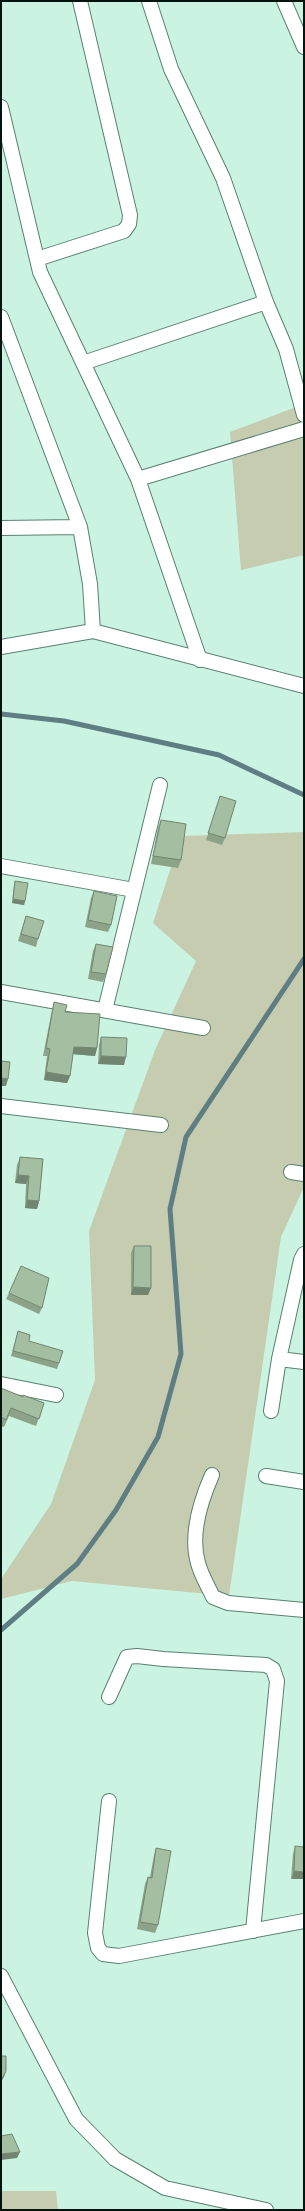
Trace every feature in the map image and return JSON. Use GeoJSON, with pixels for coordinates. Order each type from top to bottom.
{"type":"FeatureCollection","features":[{"type":"Feature","properties":{"kind":"street"},"geometry":{"type":"LineString","coordinates":[[37,259],[124,231],[129,224],[130,215],[80,1]]}},
{"type":"Feature","properties":{"kind":"street"},"geometry":{"type":"LineString","coordinates":[[149,1],[171,69],[223,178],[266,302],[286,349],[304,415]]}},
{"type":"Feature","properties":{"kind":"street"},"geometry":{"type":"LineString","coordinates":[[284,1],[304,47]]}},
{"type":"Feature","properties":{"kind":"street"},"geometry":{"type":"LineString","coordinates":[[1,107],[40,272],[138,479],[200,660]]}},
{"type":"Feature","properties":{"kind":"street"},"geometry":{"type":"LineString","coordinates":[[83,363],[266,302]]}},
{"type":"Feature","properties":{"kind":"street"},"geometry":{"type":"LineString","coordinates":[[1,317],[80,527],[90,584],[92,631]]}},
{"type":"Feature","properties":{"kind":"street"},"geometry":{"type":"LineString","coordinates":[[138,479],[304,430]]}},
{"type":"Feature","properties":{"kind":"street"},"geometry":{"type":"LineString","coordinates":[[1,528],[80,527]]}},
{"type":"Feature","properties":{"kind":"street"},"geometry":{"type":"LineString","coordinates":[[1,648],[92,631],[304,686]]}},
{"type":"Feature","properties":{"kind":"street"},"geometry":{"type":"LineString","coordinates":[[105,1010],[160,785]]}},
{"type":"Feature","properties":{"kind":"street"},"geometry":{"type":"LineString","coordinates":[[1,866],[134,890]]}},
{"type":"Feature","properties":{"kind":"street"},"geometry":{"type":"LineString","coordinates":[[1,992],[203,1028]]}},
{"type":"Feature","properties":{"kind":"street"},"geometry":{"type":"LineString","coordinates":[[1,1106],[161,1125]]}},
{"type":"Feature","properties":{"kind":"street"},"geometry":{"type":"LineString","coordinates":[[271,1411],[278,1358],[301,1260],[304,1254]]}},
{"type":"Feature","properties":{"kind":"street"},"geometry":{"type":"LineString","coordinates":[[278,1358],[304,1362]]}},
{"type":"Feature","properties":{"kind":"street"},"geometry":{"type":"LineString","coordinates":[[1,1384],[56,1395]]}},
{"type":"Feature","properties":{"kind":"street"},"geometry":{"type":"LineString","coordinates":[[212,1475],[202,1497],[196,1530],[198,1562],[213,1597],[228,1604],[304,1610]]}},
{"type":"Feature","properties":{"kind":"street"},"geometry":{"type":"LineString","coordinates":[[266,1476],[304,1482]]}},
{"type":"Feature","properties":{"kind":"street"},"geometry":{"type":"LineString","coordinates":[[109,1697],[127,1657],[137,1656],[266,1665],[273,1669],[277,1681],[253,1931]]}},
{"type":"Feature","properties":{"kind":"street"},"geometry":{"type":"LineString","coordinates":[[109,1801],[95,1933],[98,1948],[103,1954],[119,1956],[304,1921]]}},
{"type":"Feature","properties":{"kind":"street"},"geometry":{"type":"LineString","coordinates":[[1,1976],[6,1993],[76,2120],[114,2159],[165,2188],[239,2208],[266,2210]]}},
{"type":"Feature","properties":{"kind":"green space"},"geometry":{"type":"Polygon","coordinates":[[[304,404],[304,555],[241,570],[230,432],[304,404]]]}},
{"type":"Feature","properties":{"kind":"green space"},"geometry":{"type":"Polygon","coordinates":[[[304,832],[304,1187],[281,1237],[229,1596],[72,1581],[1,1599],[1,1579],[51,1504],[95,1380],[89,1231],[155,1050],[196,961],[153,923],[181,836],[304,832]]]}},
{"type":"Feature","properties":{"kind":"green space"},"geometry":{"type":"Polygon","coordinates":[[[1,2191],[56,2191],[58,2210],[1,2210],[1,2191]]]}},
{"type":"Feature","properties":{"kind":"building"},"geometry":{"type":"Polygon","coordinates":[[[220,796],[236,801],[225,838],[208,833],[220,796]]]}},
{"type":"Feature","properties":{"kind":"building"},"geometry":{"type":"Polygon","coordinates":[[[161,820],[186,824],[181,860],[153,856],[161,820]]]}},
{"type":"Feature","properties":{"kind":"building"},"geometry":{"type":"Polygon","coordinates":[[[15,881],[28,883],[25,901],[13,899],[15,881]]]}},
{"type":"Feature","properties":{"kind":"building"},"geometry":{"type":"Polygon","coordinates":[[[94,891],[117,896],[111,925],[88,920],[94,891]]]}},
{"type":"Feature","properties":{"kind":"building"},"geometry":{"type":"Polygon","coordinates":[[[26,916],[44,921],[38,939],[21,934],[26,916]]]}},
{"type":"Feature","properties":{"kind":"building"},"geometry":{"type":"Polygon","coordinates":[[[96,944],[113,947],[106,974],[91,972],[96,944]]]}},
{"type":"Feature","properties":{"kind":"building"},"geometry":{"type":"Polygon","coordinates":[[[54,1002],[67,1005],[65,1012],[100,1014],[97,1048],[74,1047],[70,1076],[46,1072],[50,1049],[46,1048],[54,1002]]]}},
{"type":"Feature","properties":{"kind":"building"},"geometry":{"type":"Polygon","coordinates":[[[101,1037],[127,1038],[126,1057],[101,1056],[101,1037]]]}},
{"type":"Feature","properties":{"kind":"building"},"geometry":{"type":"Polygon","coordinates":[[[1,1061],[10,1062],[8,1079],[1,1078],[1,1061]]]}},
{"type":"Feature","properties":{"kind":"building"},"geometry":{"type":"Polygon","coordinates":[[[20,1157],[43,1159],[39,1201],[27,1200],[29,1176],[18,1175],[20,1157]]]}},
{"type":"Feature","properties":{"kind":"building"},"geometry":{"type":"Polygon","coordinates":[[[134,1246],[151,1246],[151,1288],[133,1287],[134,1246]]]}},
{"type":"Feature","properties":{"kind":"building"},"geometry":{"type":"Polygon","coordinates":[[[21,1266],[49,1278],[42,1308],[9,1293],[21,1266]]]}},
{"type":"Feature","properties":{"kind":"building"},"geometry":{"type":"Polygon","coordinates":[[[18,1331],[30,1335],[29,1341],[63,1351],[59,1363],[13,1351],[18,1331]]]}},
{"type":"Feature","properties":{"kind":"building"},"geometry":{"type":"Polygon","coordinates":[[[1,1388],[23,1397],[23,1395],[44,1403],[39,1419],[11,1408],[6,1420],[1,1417],[1,1388]]]}},
{"type":"Feature","properties":{"kind":"building"},"geometry":{"type":"Polygon","coordinates":[[[295,1846],[304,1847],[304,1872],[294,1871],[295,1846]]]}},
{"type":"Feature","properties":{"kind":"building"},"geometry":{"type":"Polygon","coordinates":[[[156,1848],[171,1851],[158,1925],[140,1922],[148,1877],[152,1878],[156,1848]]]}},
{"type":"Feature","properties":{"kind":"building"},"geometry":{"type":"Polygon","coordinates":[[[1,2056],[6,2056],[6,2071],[1,2080],[1,2056]]]}},
{"type":"Feature","properties":{"kind":"building"},"geometry":{"type":"Polygon","coordinates":[[[12,2134],[20,2152],[1,2154],[1,2136],[12,2134]]]}},
{"type":"Feature","properties":{"kind":"waterway"},"geometry":{"type":"LineString","coordinates":[[1,714],[64,721],[219,755],[304,795]]}},
{"type":"Feature","properties":{"kind":"waterway"},"geometry":{"type":"LineString","coordinates":[[1,1630],[77,1564],[116,1510],[158,1437],[181,1354],[170,1209],[186,1137],[304,959]]}}]}
